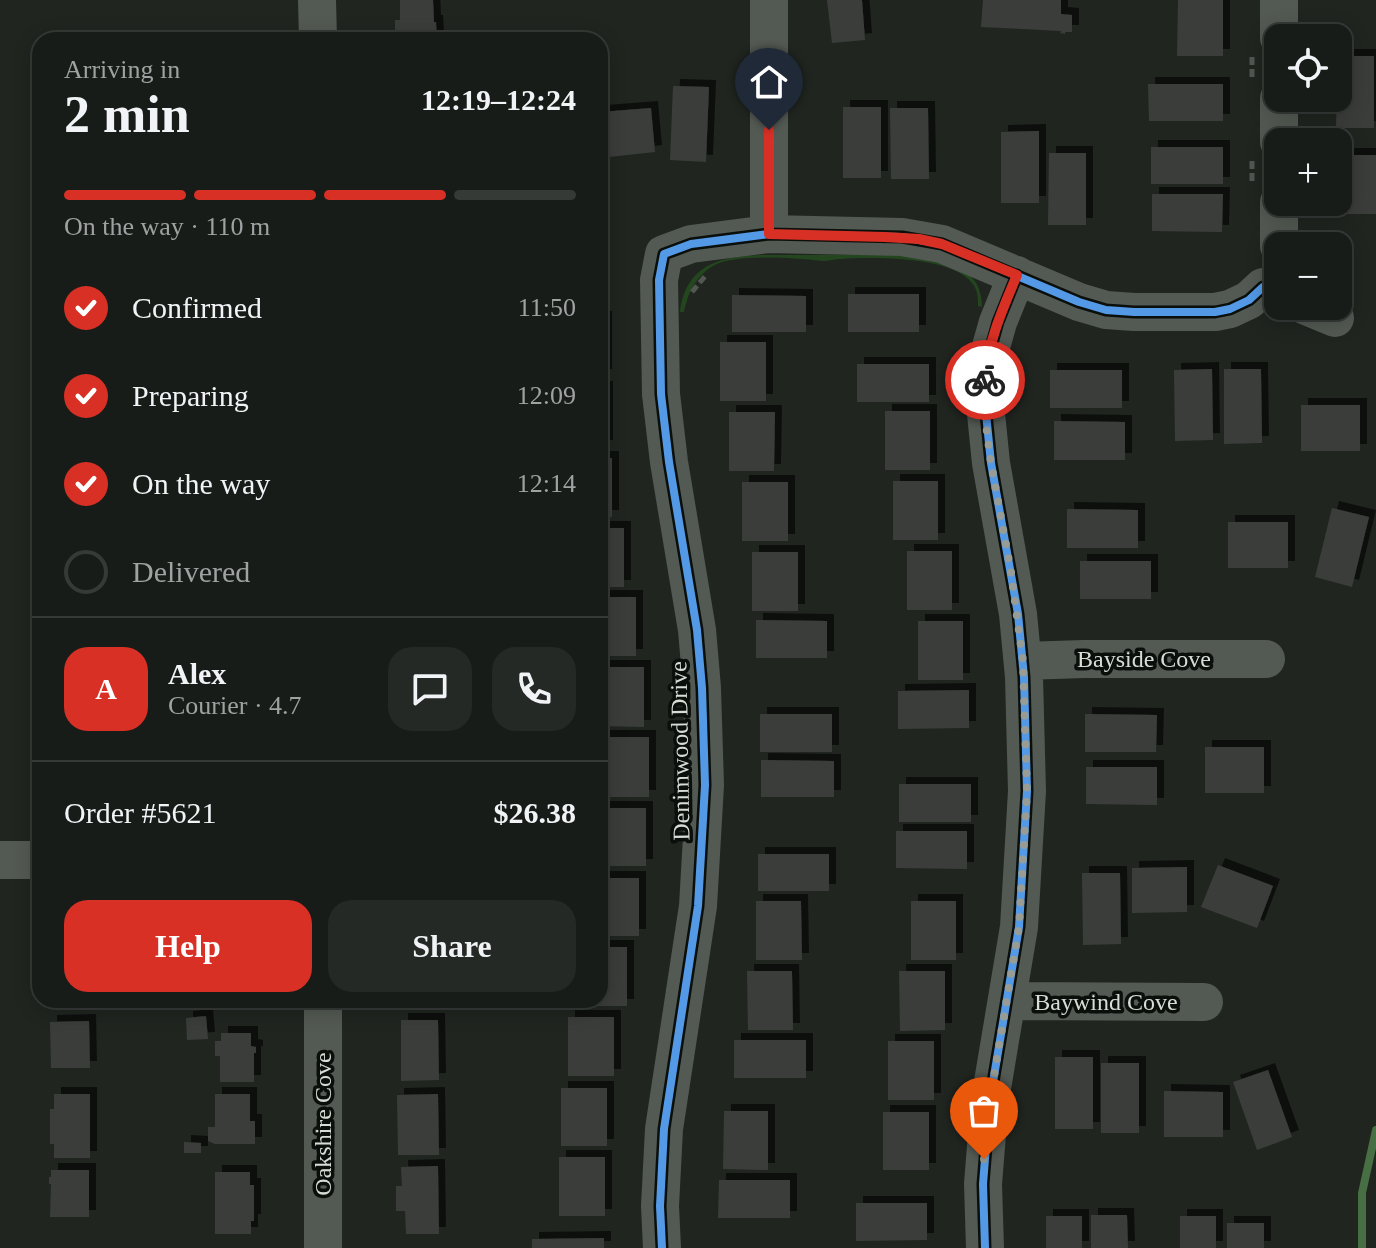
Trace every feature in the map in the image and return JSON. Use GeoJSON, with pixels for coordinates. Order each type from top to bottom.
{"type":"FeatureCollection","features":[{"type":"Feature","properties":{"kind":"street"},"geometry":{"type":"LineString","coordinates":[[317,0],[318,32]]}},
{"type":"Feature","properties":{"kind":"street"},"geometry":{"type":"LineString","coordinates":[[769,0],[769,234],[879,236],[942,244],[1079,302],[1106,310],[1215,312],[1249,300],[1264,287]]}},
{"type":"Feature","properties":{"kind":"street"},"geometry":{"type":"LineString","coordinates":[[1271,24],[1279,0]]}},
{"type":"Feature","properties":{"kind":"street","name":"Denimwood Drive"},"geometry":{"type":"LineString","coordinates":[[662,1248],[660,1206],[664,1129],[697,919],[705,785],[697,630],[661,394],[659,280],[664,254],[691,244],[769,234]]}},
{"type":"Feature","properties":{"kind":"street"},"geometry":{"type":"LineString","coordinates":[[985,1248],[984,1159],[991,1094],[1019,927],[1027,817],[1027,742],[1023,661],[991,463],[984,394],[985,368],[998,322],[1017,275]]}},
{"type":"Feature","properties":{"kind":"street","name":"Bayside Cove"},"geometry":{"type":"LineString","coordinates":[[1023,661],[1266,659]]}},
{"type":"Feature","properties":{"kind":"street"},"geometry":{"type":"LineString","coordinates":[[0,860],[32,860]]}},
{"type":"Feature","properties":{"kind":"street","name":"Baywind Cove"},"geometry":{"type":"LineString","coordinates":[[1008,1001],[1204,1002]]}},
{"type":"Feature","properties":{"kind":"street","name":"Oakshire Cove"},"geometry":{"type":"LineString","coordinates":[[323,1008],[323,1248]]}},
{"type":"Feature","properties":{"kind":"path"},"geometry":{"type":"LineString","coordinates":[[689,301],[695,287],[709,272]]}},
{"type":"Feature","properties":{"kind":"green space"},"geometry":{"type":"Polygon","coordinates":[[[760,255],[889,255],[940,261],[974,280],[982,307],[978,306],[974,286],[962,274],[930,263],[891,259],[823,261],[766,258],[736,259],[713,266],[697,280],[684,312],[680,312],[689,283],[697,273],[719,261],[760,255]]]}},
{"type":"Feature","properties":{"kind":"building"},"geometry":{"type":"Polygon","coordinates":[[[400,0],[433,0],[437,32],[395,32],[395,20],[400,20],[400,0]]]}},
{"type":"Feature","properties":{"kind":"building"},"geometry":{"type":"Polygon","coordinates":[[[827,0],[862,0],[865,40],[832,43],[827,0]]]}},
{"type":"Feature","properties":{"kind":"building"},"geometry":{"type":"Polygon","coordinates":[[[983,0],[1061,0],[1061,14],[1072,15],[1072,32],[981,27],[983,0]]]}},
{"type":"Feature","properties":{"kind":"building"},"geometry":{"type":"Polygon","coordinates":[[[1178,0],[1223,0],[1223,56],[1177,56],[1178,0]]]}},
{"type":"Feature","properties":{"kind":"building"},"geometry":{"type":"Polygon","coordinates":[[[1352,56],[1374,56],[1374,128],[1336,128],[1336,112],[1352,112],[1352,56]]]}},
{"type":"Feature","properties":{"kind":"building"},"geometry":{"type":"Polygon","coordinates":[[[1148,84],[1223,84],[1223,121],[1149,121],[1148,84]]]}},
{"type":"Feature","properties":{"kind":"building"},"geometry":{"type":"Polygon","coordinates":[[[673,86],[709,87],[706,162],[670,160],[673,86]]]}},
{"type":"Feature","properties":{"kind":"building"},"geometry":{"type":"Polygon","coordinates":[[[843,107],[881,107],[881,178],[843,178],[843,107]]]}},
{"type":"Feature","properties":{"kind":"building"},"geometry":{"type":"Polygon","coordinates":[[[651,108],[655,152],[608,157],[608,111],[651,108]]]}},
{"type":"Feature","properties":{"kind":"building"},"geometry":{"type":"Polygon","coordinates":[[[890,108],[928,108],[929,179],[891,179],[890,108]]]}},
{"type":"Feature","properties":{"kind":"building"},"geometry":{"type":"Polygon","coordinates":[[[1039,131],[1039,203],[1001,203],[1001,132],[1039,131]]]}},
{"type":"Feature","properties":{"kind":"building"},"geometry":{"type":"Polygon","coordinates":[[[1151,147],[1223,147],[1223,184],[1151,184],[1151,147]]]}},
{"type":"Feature","properties":{"kind":"building"},"geometry":{"type":"Polygon","coordinates":[[[1049,153],[1086,153],[1086,225],[1048,225],[1049,153]]]}},
{"type":"Feature","properties":{"kind":"building"},"geometry":{"type":"Polygon","coordinates":[[[1352,155],[1376,155],[1376,214],[1352,214],[1352,155]]]}},
{"type":"Feature","properties":{"kind":"building"},"geometry":{"type":"Polygon","coordinates":[[[1152,194],[1223,194],[1222,232],[1152,231],[1152,194]]]}},
{"type":"Feature","properties":{"kind":"building"},"geometry":{"type":"Polygon","coordinates":[[[848,294],[919,294],[919,332],[848,332],[848,294]]]}},
{"type":"Feature","properties":{"kind":"building"},"geometry":{"type":"Polygon","coordinates":[[[732,295],[806,296],[806,332],[732,332],[732,295]]]}},
{"type":"Feature","properties":{"kind":"building"},"geometry":{"type":"Polygon","coordinates":[[[720,342],[766,342],[766,401],[720,401],[720,342]]]}},
{"type":"Feature","properties":{"kind":"building"},"geometry":{"type":"Polygon","coordinates":[[[857,364],[929,364],[929,402],[857,402],[857,364]]]}},
{"type":"Feature","properties":{"kind":"building"},"geometry":{"type":"Polygon","coordinates":[[[1212,369],[1213,440],[1175,441],[1174,370],[1212,369]]]}},
{"type":"Feature","properties":{"kind":"building"},"geometry":{"type":"Polygon","coordinates":[[[1224,369],[1261,369],[1262,443],[1224,444],[1224,369]]]}},
{"type":"Feature","properties":{"kind":"building"},"geometry":{"type":"Polygon","coordinates":[[[1050,370],[1122,370],[1122,408],[1050,408],[1050,370]]]}},
{"type":"Feature","properties":{"kind":"building"},"geometry":{"type":"Polygon","coordinates":[[[1301,405],[1360,405],[1360,451],[1301,451],[1301,405]]]}},
{"type":"Feature","properties":{"kind":"building"},"geometry":{"type":"Polygon","coordinates":[[[885,411],[930,411],[930,470],[885,470],[885,411]]]}},
{"type":"Feature","properties":{"kind":"building"},"geometry":{"type":"Polygon","coordinates":[[[729,412],[775,412],[774,471],[729,471],[729,412]]]}},
{"type":"Feature","properties":{"kind":"building"},"geometry":{"type":"Polygon","coordinates":[[[1054,421],[1125,422],[1125,460],[1054,460],[1054,421]]]}},
{"type":"Feature","properties":{"kind":"building"},"geometry":{"type":"Polygon","coordinates":[[[608,458],[612,458],[612,517],[608,517],[608,458]]]}},
{"type":"Feature","properties":{"kind":"building"},"geometry":{"type":"Polygon","coordinates":[[[893,481],[938,481],[938,540],[893,540],[893,481]]]}},
{"type":"Feature","properties":{"kind":"building"},"geometry":{"type":"Polygon","coordinates":[[[742,482],[788,482],[788,541],[742,541],[742,482]]]}},
{"type":"Feature","properties":{"kind":"building"},"geometry":{"type":"Polygon","coordinates":[[[1332,508],[1369,517],[1352,587],[1315,577],[1332,508]]]}},
{"type":"Feature","properties":{"kind":"building"},"geometry":{"type":"Polygon","coordinates":[[[1067,509],[1138,510],[1138,548],[1067,548],[1067,509]]]}},
{"type":"Feature","properties":{"kind":"building"},"geometry":{"type":"Polygon","coordinates":[[[1228,522],[1288,522],[1288,568],[1228,568],[1228,522]]]}},
{"type":"Feature","properties":{"kind":"building"},"geometry":{"type":"Polygon","coordinates":[[[608,528],[624,528],[624,587],[608,587],[608,528]]]}},
{"type":"Feature","properties":{"kind":"building"},"geometry":{"type":"Polygon","coordinates":[[[907,551],[952,551],[952,610],[907,610],[907,551]]]}},
{"type":"Feature","properties":{"kind":"building"},"geometry":{"type":"Polygon","coordinates":[[[752,552],[798,552],[798,611],[752,611],[752,552]]]}},
{"type":"Feature","properties":{"kind":"building"},"geometry":{"type":"Polygon","coordinates":[[[1080,561],[1151,561],[1151,599],[1080,599],[1080,561]]]}},
{"type":"Feature","properties":{"kind":"building"},"geometry":{"type":"Polygon","coordinates":[[[608,597],[636,597],[636,656],[608,656],[608,597]]]}},
{"type":"Feature","properties":{"kind":"building"},"geometry":{"type":"Polygon","coordinates":[[[756,620],[827,621],[827,658],[756,658],[756,620]]]}},
{"type":"Feature","properties":{"kind":"building"},"geometry":{"type":"Polygon","coordinates":[[[918,621],[963,621],[963,680],[918,680],[918,621]]]}},
{"type":"Feature","properties":{"kind":"building"},"geometry":{"type":"Polygon","coordinates":[[[608,667],[644,667],[644,727],[608,726],[608,667]]]}},
{"type":"Feature","properties":{"kind":"building"},"geometry":{"type":"Polygon","coordinates":[[[969,690],[969,728],[898,729],[898,691],[969,690]]]}},
{"type":"Feature","properties":{"kind":"building"},"geometry":{"type":"Polygon","coordinates":[[[760,714],[832,714],[832,752],[760,752],[760,714]]]}},
{"type":"Feature","properties":{"kind":"building"},"geometry":{"type":"Polygon","coordinates":[[[1085,714],[1157,715],[1156,752],[1085,752],[1085,714]]]}},
{"type":"Feature","properties":{"kind":"building"},"geometry":{"type":"Polygon","coordinates":[[[608,737],[649,737],[649,797],[608,797],[608,737]]]}},
{"type":"Feature","properties":{"kind":"building"},"geometry":{"type":"Polygon","coordinates":[[[1205,747],[1264,747],[1264,793],[1205,793],[1205,747]]]}},
{"type":"Feature","properties":{"kind":"building"},"geometry":{"type":"Polygon","coordinates":[[[761,760],[834,761],[834,797],[761,797],[761,760]]]}},
{"type":"Feature","properties":{"kind":"building"},"geometry":{"type":"Polygon","coordinates":[[[1086,767],[1157,767],[1157,805],[1086,804],[1086,767]]]}},
{"type":"Feature","properties":{"kind":"building"},"geometry":{"type":"Polygon","coordinates":[[[899,784],[971,784],[971,822],[899,822],[899,784]]]}},
{"type":"Feature","properties":{"kind":"building"},"geometry":{"type":"Polygon","coordinates":[[[608,808],[646,808],[646,866],[608,866],[608,808]]]}},
{"type":"Feature","properties":{"kind":"building"},"geometry":{"type":"Polygon","coordinates":[[[896,831],[967,831],[967,869],[896,868],[896,831]]]}},
{"type":"Feature","properties":{"kind":"building"},"geometry":{"type":"Polygon","coordinates":[[[758,854],[829,854],[829,891],[758,891],[758,854]]]}},
{"type":"Feature","properties":{"kind":"building"},"geometry":{"type":"Polygon","coordinates":[[[1218,865],[1273,886],[1257,928],[1201,907],[1218,865]]]}},
{"type":"Feature","properties":{"kind":"building"},"geometry":{"type":"Polygon","coordinates":[[[1187,867],[1187,912],[1132,913],[1132,868],[1187,867]]]}},
{"type":"Feature","properties":{"kind":"building"},"geometry":{"type":"Polygon","coordinates":[[[1082,873],[1120,873],[1121,944],[1083,945],[1082,873]]]}},
{"type":"Feature","properties":{"kind":"building"},"geometry":{"type":"Polygon","coordinates":[[[608,878],[639,878],[639,936],[608,936],[608,878]]]}},
{"type":"Feature","properties":{"kind":"building"},"geometry":{"type":"Polygon","coordinates":[[[756,901],[801,901],[802,960],[756,960],[756,901]]]}},
{"type":"Feature","properties":{"kind":"building"},"geometry":{"type":"Polygon","coordinates":[[[911,901],[956,901],[956,960],[911,960],[911,901]]]}},
{"type":"Feature","properties":{"kind":"building"},"geometry":{"type":"Polygon","coordinates":[[[608,947],[627,947],[627,1006],[608,1006],[608,947]]]}},
{"type":"Feature","properties":{"kind":"building"},"geometry":{"type":"Polygon","coordinates":[[[747,971],[792,971],[793,1030],[748,1030],[747,971]]]}},
{"type":"Feature","properties":{"kind":"building"},"geometry":{"type":"Polygon","coordinates":[[[899,971],[945,971],[945,1030],[900,1031],[899,971]]]}},
{"type":"Feature","properties":{"kind":"building"},"geometry":{"type":"Polygon","coordinates":[[[206,1016],[208,1039],[187,1040],[186,1018],[206,1016]]]}},
{"type":"Feature","properties":{"kind":"building"},"geometry":{"type":"Polygon","coordinates":[[[568,1017],[614,1017],[614,1076],[568,1076],[568,1017]]]}},
{"type":"Feature","properties":{"kind":"building"},"geometry":{"type":"Polygon","coordinates":[[[401,1020],[438,1020],[439,1080],[401,1081],[401,1020]]]}},
{"type":"Feature","properties":{"kind":"building"},"geometry":{"type":"Polygon","coordinates":[[[89,1021],[90,1068],[51,1068],[50,1022],[89,1021]]]}},
{"type":"Feature","properties":{"kind":"building"},"geometry":{"type":"Polygon","coordinates":[[[221,1033],[251,1033],[251,1046],[256,1047],[254,1082],[220,1082],[220,1056],[215,1056],[215,1041],[221,1041],[221,1033]]]}},
{"type":"Feature","properties":{"kind":"building"},"geometry":{"type":"Polygon","coordinates":[[[734,1040],[806,1040],[806,1078],[734,1078],[734,1040]]]}},
{"type":"Feature","properties":{"kind":"building"},"geometry":{"type":"Polygon","coordinates":[[[888,1041],[934,1041],[934,1100],[888,1100],[888,1041]]]}},
{"type":"Feature","properties":{"kind":"building"},"geometry":{"type":"Polygon","coordinates":[[[1055,1057],[1093,1057],[1093,1129],[1055,1129],[1055,1057]]]}},
{"type":"Feature","properties":{"kind":"building"},"geometry":{"type":"Polygon","coordinates":[[[1101,1063],[1139,1063],[1139,1133],[1101,1133],[1101,1063]]]}},
{"type":"Feature","properties":{"kind":"building"},"geometry":{"type":"Polygon","coordinates":[[[1268,1070],[1292,1137],[1257,1150],[1233,1082],[1268,1070]]]}},
{"type":"Feature","properties":{"kind":"building"},"geometry":{"type":"Polygon","coordinates":[[[561,1088],[607,1088],[607,1146],[561,1146],[561,1088]]]}},
{"type":"Feature","properties":{"kind":"building"},"geometry":{"type":"Polygon","coordinates":[[[1164,1091],[1223,1092],[1223,1137],[1164,1137],[1164,1091]]]}},
{"type":"Feature","properties":{"kind":"building"},"geometry":{"type":"Polygon","coordinates":[[[54,1094],[90,1094],[90,1158],[54,1158],[54,1144],[50,1144],[50,1109],[54,1109],[54,1094]]]}},
{"type":"Feature","properties":{"kind":"building"},"geometry":{"type":"Polygon","coordinates":[[[215,1094],[250,1094],[250,1121],[255,1121],[255,1144],[215,1144],[208,1141],[208,1127],[215,1127],[215,1094]]]}},
{"type":"Feature","properties":{"kind":"building"},"geometry":{"type":"Polygon","coordinates":[[[438,1094],[439,1155],[398,1155],[397,1095],[438,1094]]]}},
{"type":"Feature","properties":{"kind":"building"},"geometry":{"type":"Polygon","coordinates":[[[724,1111],[768,1111],[768,1170],[723,1169],[724,1111]]]}},
{"type":"Feature","properties":{"kind":"building"},"geometry":{"type":"Polygon","coordinates":[[[883,1112],[929,1112],[929,1170],[883,1170],[883,1112]]]}},
{"type":"Feature","properties":{"kind":"building"},"geometry":{"type":"Polygon","coordinates":[[[184,1142],[201,1143],[201,1153],[184,1153],[184,1142]]]}},
{"type":"Feature","properties":{"kind":"building"},"geometry":{"type":"Polygon","coordinates":[[[559,1157],[605,1157],[605,1216],[559,1216],[559,1157]]]}},
{"type":"Feature","properties":{"kind":"building"},"geometry":{"type":"Polygon","coordinates":[[[438,1166],[439,1234],[406,1234],[405,1211],[396,1211],[396,1186],[402,1186],[401,1167],[438,1166]]]}},
{"type":"Feature","properties":{"kind":"building"},"geometry":{"type":"Polygon","coordinates":[[[51,1170],[89,1170],[89,1217],[50,1217],[51,1170]]]}},
{"type":"Feature","properties":{"kind":"building"},"geometry":{"type":"Polygon","coordinates":[[[215,1172],[250,1172],[250,1185],[254,1185],[251,1234],[215,1234],[215,1172]]]}},
{"type":"Feature","properties":{"kind":"building"},"geometry":{"type":"Polygon","coordinates":[[[719,1180],[790,1180],[790,1218],[718,1218],[719,1180]]]}},
{"type":"Feature","properties":{"kind":"building"},"geometry":{"type":"Polygon","coordinates":[[[856,1203],[927,1203],[927,1240],[856,1241],[856,1203]]]}},
{"type":"Feature","properties":{"kind":"building"},"geometry":{"type":"Polygon","coordinates":[[[1091,1215],[1127,1215],[1128,1248],[1091,1248],[1091,1215]]]}},
{"type":"Feature","properties":{"kind":"building"},"geometry":{"type":"Polygon","coordinates":[[[1046,1216],[1082,1216],[1082,1248],[1046,1248],[1046,1216]]]}},
{"type":"Feature","properties":{"kind":"building"},"geometry":{"type":"Polygon","coordinates":[[[1180,1216],[1216,1216],[1216,1248],[1180,1248],[1180,1216]]]}},
{"type":"Feature","properties":{"kind":"building"},"geometry":{"type":"Polygon","coordinates":[[[1227,1223],[1264,1223],[1264,1248],[1227,1248],[1227,1223]]]}},
{"type":"Feature","properties":{"kind":"building"},"geometry":{"type":"Polygon","coordinates":[[[604,1238],[604,1248],[532,1248],[532,1239],[604,1238]]]}},
{"type":"Feature","properties":{"kind":"waterway"},"geometry":{"type":"LineString","coordinates":[[1362,1248],[1362,1193],[1376,1130]]}},
{"type":"Feature","properties":{"kind":"cycle path"},"geometry":{"type":"LineString","coordinates":[[662,1248],[660,1206],[664,1129],[698,906],[705,785],[697,630],[661,394],[659,280],[664,254],[691,244],[769,234],[902,237],[942,244],[1079,302],[1106,310],[1134,312],[1215,312],[1249,300],[1264,287]]}},
{"type":"Feature","properties":{"kind":"cycle path"},"geometry":{"type":"LineString","coordinates":[[985,1248],[983,1184],[987,1134],[1019,927],[1027,791],[1024,677],[1018,614],[991,463],[984,394],[985,368],[998,322],[1017,275]]}},
{"type":"Feature","properties":{"kind":"way so far"},"geometry":{"type":"LineString","coordinates":[[984,1159],[991,1094],[1019,927],[1027,791],[1023,661],[1018,614],[991,463],[985,417],[985,380]]}},
{"type":"Feature","properties":{"kind":"route"},"geometry":{"type":"LineString","coordinates":[[769,130],[769,234],[919,239],[942,244],[1017,275],[998,322],[985,368],[985,380]]}}]}
